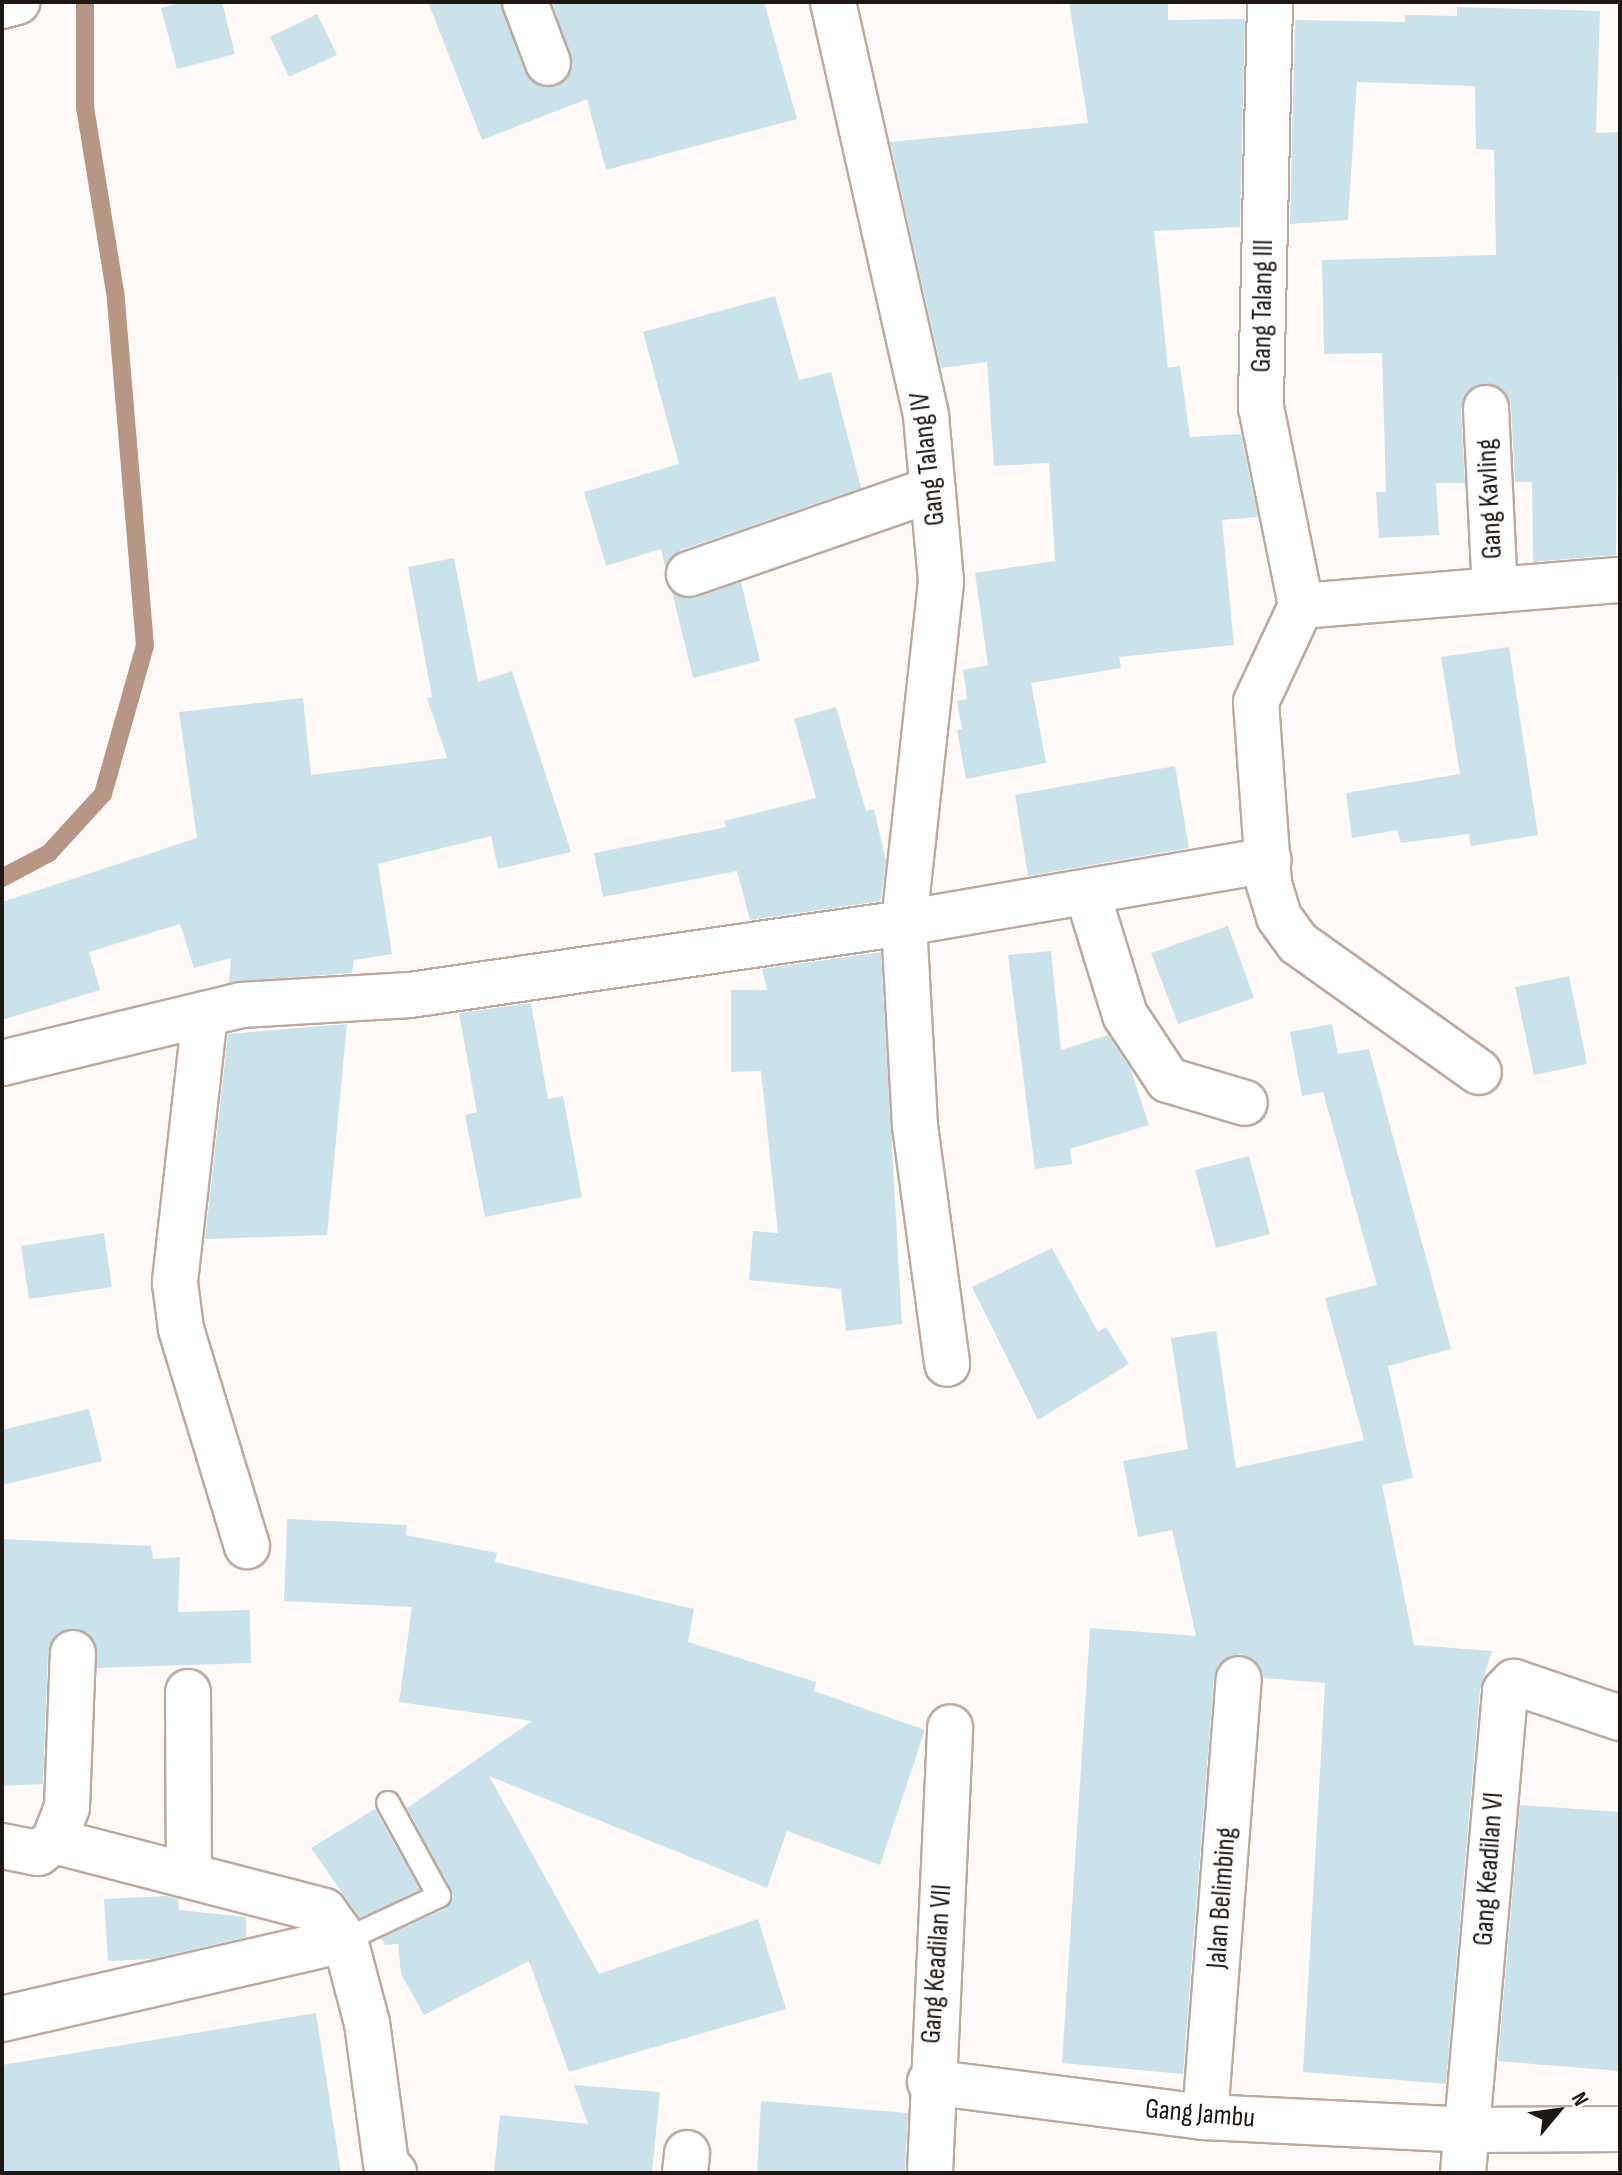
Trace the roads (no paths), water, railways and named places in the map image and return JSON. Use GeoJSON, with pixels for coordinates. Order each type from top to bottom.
{"type":"FeatureCollection","features":[{"type":"Feature","properties":{"kind":"street"},"geometry":{"type":"LineString","coordinates":[[2,6],[17,2]]}},
{"type":"Feature","properties":{"kind":"street"},"geometry":{"type":"LineString","coordinates":[[525,2],[548,63]]}},
{"type":"Feature","properties":{"kind":"street","name":"Gang Talang IV"},"geometry":{"type":"LineString","coordinates":[[833,2],[916,370],[933,489],[941,582],[904,923],[915,1126],[947,1364]]}},
{"type":"Feature","properties":{"kind":"street","name":"Gang Talang III"},"geometry":{"type":"LineString","coordinates":[[1270,2],[1261,407],[1301,606]]}},
{"type":"Feature","properties":{"kind":"street","name":"Gang Kavling"},"geometry":{"type":"LineString","coordinates":[[1486,408],[1495,590]]}},
{"type":"Feature","properties":{"kind":"street"},"geometry":{"type":"LineString","coordinates":[[689,574],[933,489]]}},
{"type":"Feature","properties":{"kind":"street"},"geometry":{"type":"LineString","coordinates":[[1479,1072],[1298,943],[1279,917],[1269,860],[1256,702],[1301,606],[1620,580]]}},
{"type":"Feature","properties":{"kind":"street"},"geometry":{"type":"LineString","coordinates":[[2,1063],[205,1014],[308,998],[410,995],[904,923],[1269,860]]}},
{"type":"Feature","properties":{"kind":"street"},"geometry":{"type":"LineString","coordinates":[[1087,892],[1125,1015],[1168,1080],[1245,1103]]}},
{"type":"Feature","properties":{"kind":"street"},"geometry":{"type":"LineString","coordinates":[[205,1014],[175,1283],[181,1329],[247,1546]]}},
{"type":"Feature","properties":{"kind":"street"},"geometry":{"type":"LineString","coordinates":[[2,1846],[38,1853],[54,1841],[67,1807],[73,1653]]}},
{"type":"Feature","properties":{"kind":"street","name":"Jalan Belimbing"},"geometry":{"type":"LineString","coordinates":[[1205,2117],[1239,1679]]}},
{"type":"Feature","properties":{"kind":"street","name":"Gang Keadilan VI"},"geometry":{"type":"LineString","coordinates":[[1463,2173],[1471,2130],[1505,1691],[1514,1682],[1620,1718]]}},
{"type":"Feature","properties":{"kind":"street"},"geometry":{"type":"LineString","coordinates":[[188,1692],[189,1873]]}},
{"type":"Feature","properties":{"kind":"street","name":"Gang Keadilan VII"},"geometry":{"type":"LineString","coordinates":[[930,2173],[930,2082],[950,1742]]}},
{"type":"Feature","properties":{"kind":"street"},"geometry":{"type":"LineString","coordinates":[[54,1841],[189,1873],[324,1911],[345,1940],[367,2023],[386,2163],[394,2173]]}},
{"type":"Feature","properties":{"kind":"street"},"geometry":{"type":"LineString","coordinates":[[2,2019],[345,1940]]}},
{"type":"Feature","properties":{"kind":"street","name":"Gang Jambu"},"geometry":{"type":"LineString","coordinates":[[930,2082],[1205,2117],[1471,2130],[1620,2129]]}},
{"type":"Feature","properties":{"kind":"lane"},"geometry":{"type":"LineString","coordinates":[[345,1940],[439,1896],[388,1803]]}},
{"type":"Feature","properties":{"kind":"waterway"},"geometry":{"type":"LineString","coordinates":[[2,878],[49,853],[103,794],[145,646],[115,292],[85,107],[85,2]]}}]}
